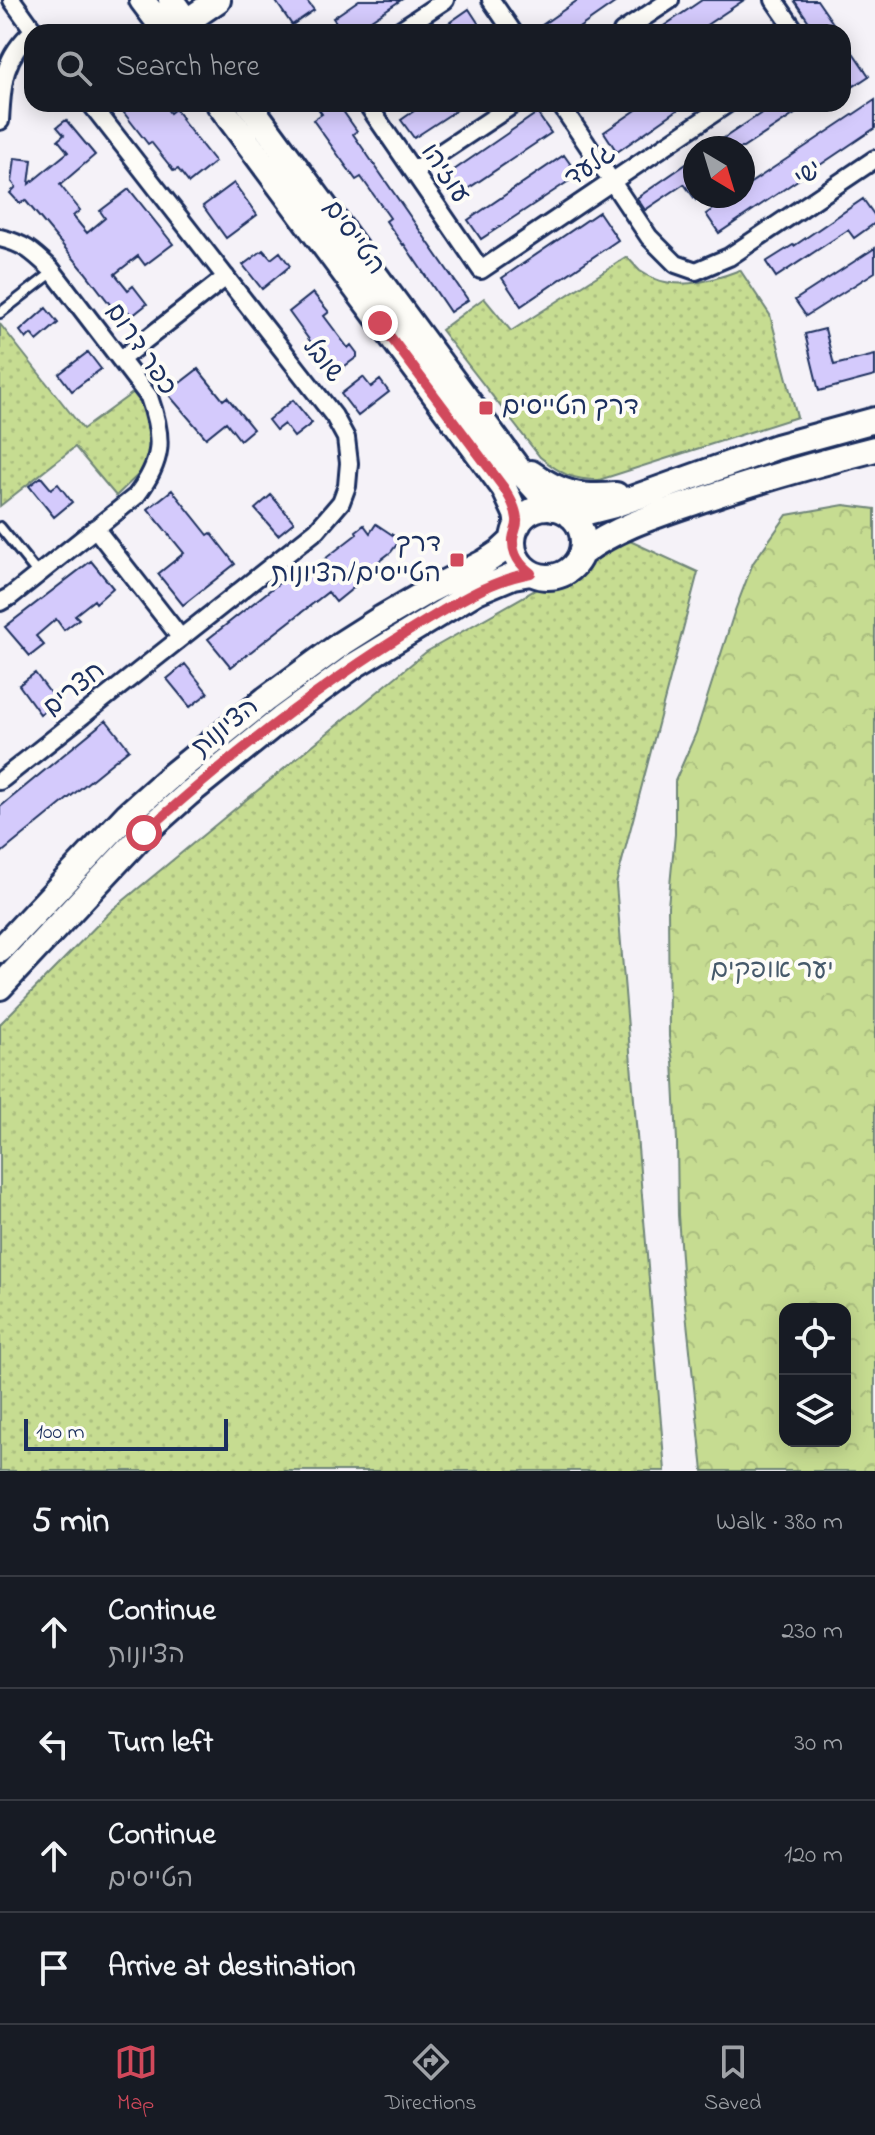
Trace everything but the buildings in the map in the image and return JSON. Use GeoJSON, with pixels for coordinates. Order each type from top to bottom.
{"type":"FeatureCollection","features":[{"type":"Feature","properties":{"kind":"main road"},"geometry":{"type":"LineString","coordinates":[[142,0],[173,24]]}},
{"type":"Feature","properties":{"kind":"main road"},"geometry":{"type":"LineString","coordinates":[[171,0],[178,24]]}},
{"type":"Feature","properties":{"kind":"main road"},"geometry":{"type":"LineString","coordinates":[[186,24],[218,0]]}},
{"type":"Feature","properties":{"kind":"main road","name":"הטייסים"},"geometry":{"type":"LineString","coordinates":[[225,112],[504,488],[516,514],[516,533]]}},
{"type":"Feature","properties":{"kind":"main road","name":"הטייסים"},"geometry":{"type":"LineString","coordinates":[[255,112],[532,487],[562,512]]}},
{"type":"Feature","properties":{"kind":"main road"},"geometry":{"type":"LineString","coordinates":[[875,420],[776,447],[614,505],[562,512],[533,511],[516,533],[517,558],[531,573],[544,577],[564,574],[575,565],[582,553],[639,521],[721,493],[875,449]]}},
{"type":"Feature","properties":{"kind":"main road"},"geometry":{"type":"LineString","coordinates":[[505,451],[550,487],[571,494],[600,497],[652,491]]}},
{"type":"Feature","properties":{"kind":"main road"},"geometry":{"type":"LineString","coordinates":[[562,512],[582,533],[582,553]]}},
{"type":"Feature","properties":{"kind":"main road","name":"הציונות"},"geometry":{"type":"LineString","coordinates":[[0,950],[127,815],[172,775],[341,644],[423,594],[485,562],[516,533]]}},
{"type":"Feature","properties":{"kind":"main road","name":"הציונות"},"geometry":{"type":"LineString","coordinates":[[0,987],[144,833],[269,728],[355,665],[422,623],[497,581],[531,573]]}},
{"type":"Feature","properties":{"kind":"street"},"geometry":{"type":"LineString","coordinates":[[12,0],[29,24]]}},
{"type":"Feature","properties":{"kind":"street"},"geometry":{"type":"LineString","coordinates":[[409,24],[445,0]]}},
{"type":"Feature","properties":{"kind":"street"},"geometry":{"type":"LineString","coordinates":[[491,0],[508,24]]}},
{"type":"Feature","properties":{"kind":"street"},"geometry":{"type":"LineString","coordinates":[[634,24],[670,0]]}},
{"type":"Feature","properties":{"kind":"street"},"geometry":{"type":"LineString","coordinates":[[774,0],[790,24]]}},
{"type":"Feature","properties":{"kind":"street"},"geometry":{"type":"LineString","coordinates":[[0,121],[5,69],[24,38]]}},
{"type":"Feature","properties":{"kind":"street","name":"שובל"},"geometry":{"type":"LineString","coordinates":[[97,112],[334,416],[346,438],[349,463],[347,486]]}},
{"type":"Feature","properties":{"kind":"street","name":"עוזיהו"},"geometry":{"type":"LineString","coordinates":[[372,112],[481,270]]}},
{"type":"Feature","properties":{"kind":"street"},"geometry":{"type":"LineString","coordinates":[[413,171],[502,112]]}},
{"type":"Feature","properties":{"kind":"street","name":"ישי"},"geometry":{"type":"LineString","coordinates":[[565,112],[649,237],[676,264],[696,271],[729,257],[873,163]]}},
{"type":"Feature","properties":{"kind":"street","name":"גלעד"},"geometry":{"type":"LineString","coordinates":[[481,270],[715,112]]}},
{"type":"Feature","properties":{"kind":"street","name":"כפר דרום"},"geometry":{"type":"LineString","coordinates":[[0,238],[19,242],[54,272],[149,397],[159,440],[157,461],[136,496],[0,602]]}},
{"type":"Feature","properties":{"kind":"street"},"geometry":{"type":"LineString","coordinates":[[121,359],[226,277]]}},
{"type":"Feature","properties":{"kind":"street","name":"חצרים"},"geometry":{"type":"LineString","coordinates":[[0,781],[317,530],[341,502],[347,486]]}},
{"type":"Feature","properties":{"kind":"street"},"geometry":{"type":"LineString","coordinates":[[95,528],[180,637]]}},
{"type":"Feature","properties":{"kind":"lane"},"geometry":{"type":"LineString","coordinates":[[0,313],[54,272]]}},
{"type":"Feature","properties":{"kind":"lane"},"geometry":{"type":"LineString","coordinates":[[0,527],[38,574]]}},
{"type":"Feature","properties":{"kind":"green space"},"geometry":{"type":"Polygon","coordinates":[[[627,257],[652,278],[677,284],[703,281],[740,270],[770,315],[797,417],[599,480],[567,475],[540,457],[441,330],[484,298],[511,331],[627,257]]]}},
{"type":"Feature","properties":{"kind":"green space"},"geometry":{"type":"Polygon","coordinates":[[[0,324],[83,429],[134,392],[146,410],[150,433],[149,454],[141,472],[116,496],[75,447],[0,506],[0,324]]]}},
{"type":"Feature","properties":{"kind":"green space","name":"יער אופקים"},"geometry":{"type":"Polygon","coordinates":[[[844,505],[875,509],[875,1471],[703,1471],[678,1215],[673,1061],[669,1037],[668,906],[675,834],[675,781],[696,733],[753,563],[787,515],[844,505]]]}},
{"type":"Feature","properties":{"kind":"green space"},"geometry":{"type":"Polygon","coordinates":[[[619,536],[698,572],[616,884],[665,1471],[0,1471],[0,1024],[112,910],[426,652],[572,569],[619,536]]]}},
{"type":"Feature","properties":{"kind":"place","name":"דרך הטייסים"},"geometry":{"type":"Point","coordinates":[486,408]}},
{"type":"Feature","properties":{"kind":"place","name":"דרך הטייסים/הציונות"},"geometry":{"type":"Point","coordinates":[457,560]}},
{"type":"Feature","properties":{"kind":"route"},"geometry":{"type":"LineString","coordinates":[[144,833],[246,746],[355,665],[477,591],[497,581],[531,573],[514,552],[513,538],[518,525],[504,488],[380,323]]}}]}
